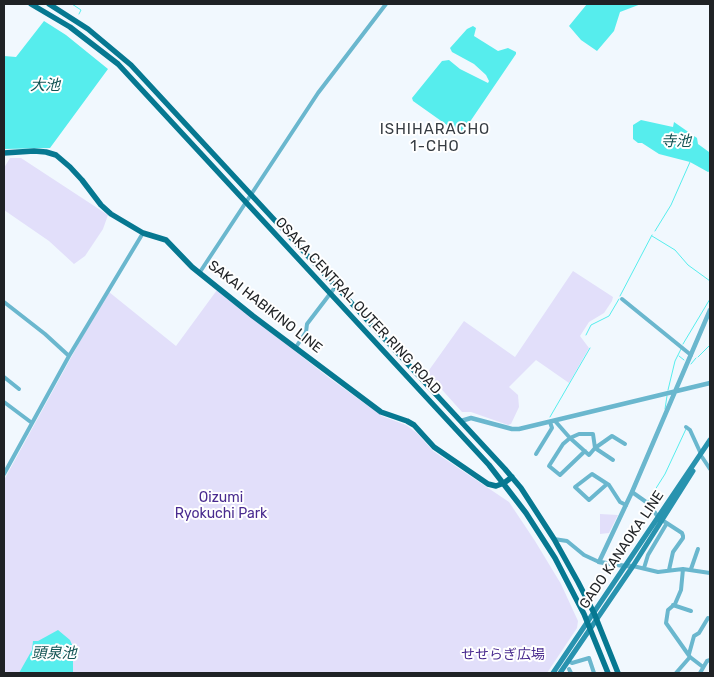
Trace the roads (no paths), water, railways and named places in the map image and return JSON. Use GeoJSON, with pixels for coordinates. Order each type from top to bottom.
{"type":"FeatureCollection","features":[{"type":"Feature","properties":{"kind":"main road","name":"OSAKA CENTRAL OUTER RING ROAD"},"geometry":{"type":"LineString","coordinates":[[31,4],[78,33],[118,64],[489,465],[526,513],[550,551],[589,626],[608,673]]}},
{"type":"Feature","properties":{"kind":"main road","name":"OSAKA CENTRAL OUTER RING ROAD"},"geometry":{"type":"LineString","coordinates":[[49,4],[88,29],[131,65],[512,477],[554,540],[594,613],[618,673]]}},
{"type":"Feature","properties":{"kind":"main road","name":"SAKAI HABIKINO LINE"},"geometry":{"type":"LineString","coordinates":[[4,153],[46,152],[56,156],[76,173],[101,205],[111,214],[143,233],[166,240],[181,256],[253,316],[380,412],[414,425],[434,447],[488,484],[496,486],[504,483]]}},
{"type":"Feature","properties":{"kind":"main road","name":"GADO KANAOKA LINE"},"geometry":{"type":"LineString","coordinates":[[702,456],[710,440]]}},
{"type":"Feature","properties":{"kind":"main road","name":"GADO KANAOKA LINE"},"geometry":{"type":"LineString","coordinates":[[553,673],[589,626],[596,620],[633,566],[710,445]]}},
{"type":"Feature","properties":{"kind":"main road"},"geometry":{"type":"LineString","coordinates":[[504,483],[512,477]]}},
{"type":"Feature","properties":{"kind":"main road","name":"GADO KANAOKA LINE"},"geometry":{"type":"LineString","coordinates":[[560,673],[589,626],[594,613],[625,566],[662,520]]}},
{"type":"Feature","properties":{"kind":"street"},"geometry":{"type":"LineString","coordinates":[[200,272],[318,93],[386,4]]}},
{"type":"Feature","properties":{"kind":"street"},"geometry":{"type":"LineString","coordinates":[[4,474],[69,356],[143,233]]}},
{"type":"Feature","properties":{"kind":"street"},"geometry":{"type":"LineString","coordinates":[[296,347],[306,332],[307,324],[336,286]]}},
{"type":"Feature","properties":{"kind":"street"},"geometry":{"type":"LineString","coordinates":[[622,299],[691,355]]}},
{"type":"Feature","properties":{"kind":"street"},"geometry":{"type":"LineString","coordinates":[[4,311],[6,304],[45,334],[69,356]]}},
{"type":"Feature","properties":{"kind":"street"},"geometry":{"type":"LineString","coordinates":[[599,562],[632,492],[710,310]]}},
{"type":"Feature","properties":{"kind":"street"},"geometry":{"type":"LineString","coordinates":[[4,377],[17,389]]}},
{"type":"Feature","properties":{"kind":"street"},"geometry":{"type":"LineString","coordinates":[[461,420],[471,418],[519,430],[710,382]]}},
{"type":"Feature","properties":{"kind":"street"},"geometry":{"type":"LineString","coordinates":[[4,402],[32,423]]}},
{"type":"Feature","properties":{"kind":"street"},"geometry":{"type":"LineString","coordinates":[[553,421],[589,455],[595,448],[612,436],[626,444]]}},
{"type":"Feature","properties":{"kind":"street"},"geometry":{"type":"LineString","coordinates":[[536,454],[552,428],[553,421]]}},
{"type":"Feature","properties":{"kind":"street"},"geometry":{"type":"LineString","coordinates":[[686,427],[690,430],[710,468]]}},
{"type":"Feature","properties":{"kind":"street"},"geometry":{"type":"LineString","coordinates":[[585,452],[560,475],[549,466],[563,444],[579,434],[593,434],[595,448],[613,460]]}},
{"type":"Feature","properties":{"kind":"street"},"geometry":{"type":"LineString","coordinates":[[607,484],[589,500],[575,487],[592,474],[607,484],[620,502],[626,505]]}},
{"type":"Feature","properties":{"kind":"street"},"geometry":{"type":"LineString","coordinates":[[632,492],[649,504],[662,520],[682,533],[684,538],[673,552],[670,570]]}},
{"type":"Feature","properties":{"kind":"street"},"geometry":{"type":"LineString","coordinates":[[644,568],[662,520]]}},
{"type":"Feature","properties":{"kind":"street"},"geometry":{"type":"LineString","coordinates":[[554,540],[567,541],[584,554],[599,562],[633,566],[658,572],[683,568],[710,573]]}},
{"type":"Feature","properties":{"kind":"street"},"geometry":{"type":"LineString","coordinates":[[691,569],[698,549]]}},
{"type":"Feature","properties":{"kind":"street"},"geometry":{"type":"LineString","coordinates":[[683,568],[683,585],[673,606],[668,610],[666,624],[690,655],[703,667]]}},
{"type":"Feature","properties":{"kind":"street"},"geometry":{"type":"LineString","coordinates":[[673,606],[691,611]]}},
{"type":"Feature","properties":{"kind":"street"},"geometry":{"type":"LineString","coordinates":[[676,673],[690,655],[694,636],[699,633],[708,618]]}},
{"type":"Feature","properties":{"kind":"street"},"geometry":{"type":"LineString","coordinates":[[568,661],[572,663],[589,658],[594,673]]}},
{"type":"Feature","properties":{"kind":"street"},"geometry":{"type":"LineString","coordinates":[[700,673],[707,661],[710,660]]}},
{"type":"Feature","properties":{"kind":"water"},"geometry":{"type":"Polygon","coordinates":[[[587,4],[641,4],[620,12],[614,31],[597,51],[581,40],[569,26],[587,4]]]}},
{"type":"Feature","properties":{"kind":"water","name":"大池"},"geometry":{"type":"Polygon","coordinates":[[[44,21],[66,35],[108,69],[50,148],[4,149],[4,56],[16,57],[44,21]]]}},
{"type":"Feature","properties":{"kind":"water"},"geometry":{"type":"Polygon","coordinates":[[[473,26],[476,28],[474,36],[498,51],[508,48],[516,52],[516,54],[461,135],[413,101],[412,98],[442,61],[449,60],[460,69],[488,83],[486,75],[474,64],[452,52],[450,48],[467,29],[473,26]]]}},
{"type":"Feature","properties":{"kind":"water","name":"寺池"},"geometry":{"type":"Polygon","coordinates":[[[641,120],[673,127],[674,122],[697,138],[698,144],[709,152],[710,171],[708,172],[690,162],[659,154],[642,143],[638,143],[633,139],[633,125],[641,120]]]}},
{"type":"Feature","properties":{"kind":"water","name":"頭泉池"},"geometry":{"type":"Polygon","coordinates":[[[58,630],[70,640],[73,647],[73,673],[19,673],[32,650],[33,641],[38,641],[58,630]]]}},
{"type":"Feature","properties":{"kind":"waterway"},"geometry":{"type":"LineString","coordinates":[[72,4],[81,10],[79,14]]}},
{"type":"Feature","properties":{"kind":"waterway"},"geometry":{"type":"LineString","coordinates":[[655,231],[671,205],[690,162]]}},
{"type":"Feature","properties":{"kind":"waterway"},"geometry":{"type":"LineString","coordinates":[[620,296],[652,235]]}},
{"type":"Feature","properties":{"kind":"waterway"},"geometry":{"type":"LineString","coordinates":[[652,236],[675,250],[688,265],[710,281]]}},
{"type":"Feature","properties":{"kind":"waterway"},"geometry":{"type":"LineString","coordinates":[[586,335],[591,325],[609,316],[619,299]]}},
{"type":"Feature","properties":{"kind":"waterway"},"geometry":{"type":"LineString","coordinates":[[683,344],[710,299]]}},
{"type":"Feature","properties":{"kind":"waterway"},"geometry":{"type":"LineString","coordinates":[[698,357],[710,345]]}},
{"type":"Feature","properties":{"kind":"waterway"},"geometry":{"type":"LineString","coordinates":[[550,417],[590,348]]}},
{"type":"Feature","properties":{"kind":"waterway"},"geometry":{"type":"LineString","coordinates":[[668,390],[675,361],[681,349]]}},
{"type":"Feature","properties":{"kind":"waterway"},"geometry":{"type":"LineString","coordinates":[[679,356],[684,360]]}},
{"type":"Feature","properties":{"kind":"waterway"},"geometry":{"type":"LineString","coordinates":[[691,364],[696,358]]}},
{"type":"Feature","properties":{"kind":"waterway"},"geometry":{"type":"LineString","coordinates":[[665,409],[667,396]]}},
{"type":"Feature","properties":{"kind":"waterway"},"geometry":{"type":"LineString","coordinates":[[648,501],[665,474],[686,429]]}},
{"type":"Feature","properties":{"kind":"district","name":"ISHIHARACHO 1-CHO"},"geometry":{"type":"Point","coordinates":[435,138]}},
{"type":"Feature","properties":{"kind":"park label","name":"Oizumi Ryokuchi Park"},"geometry":{"type":"Point","coordinates":[221,506]}},
{"type":"Feature","properties":{"kind":"park label","name":"せせらぎ広場"},"geometry":{"type":"Point","coordinates":[503,655]}}]}
